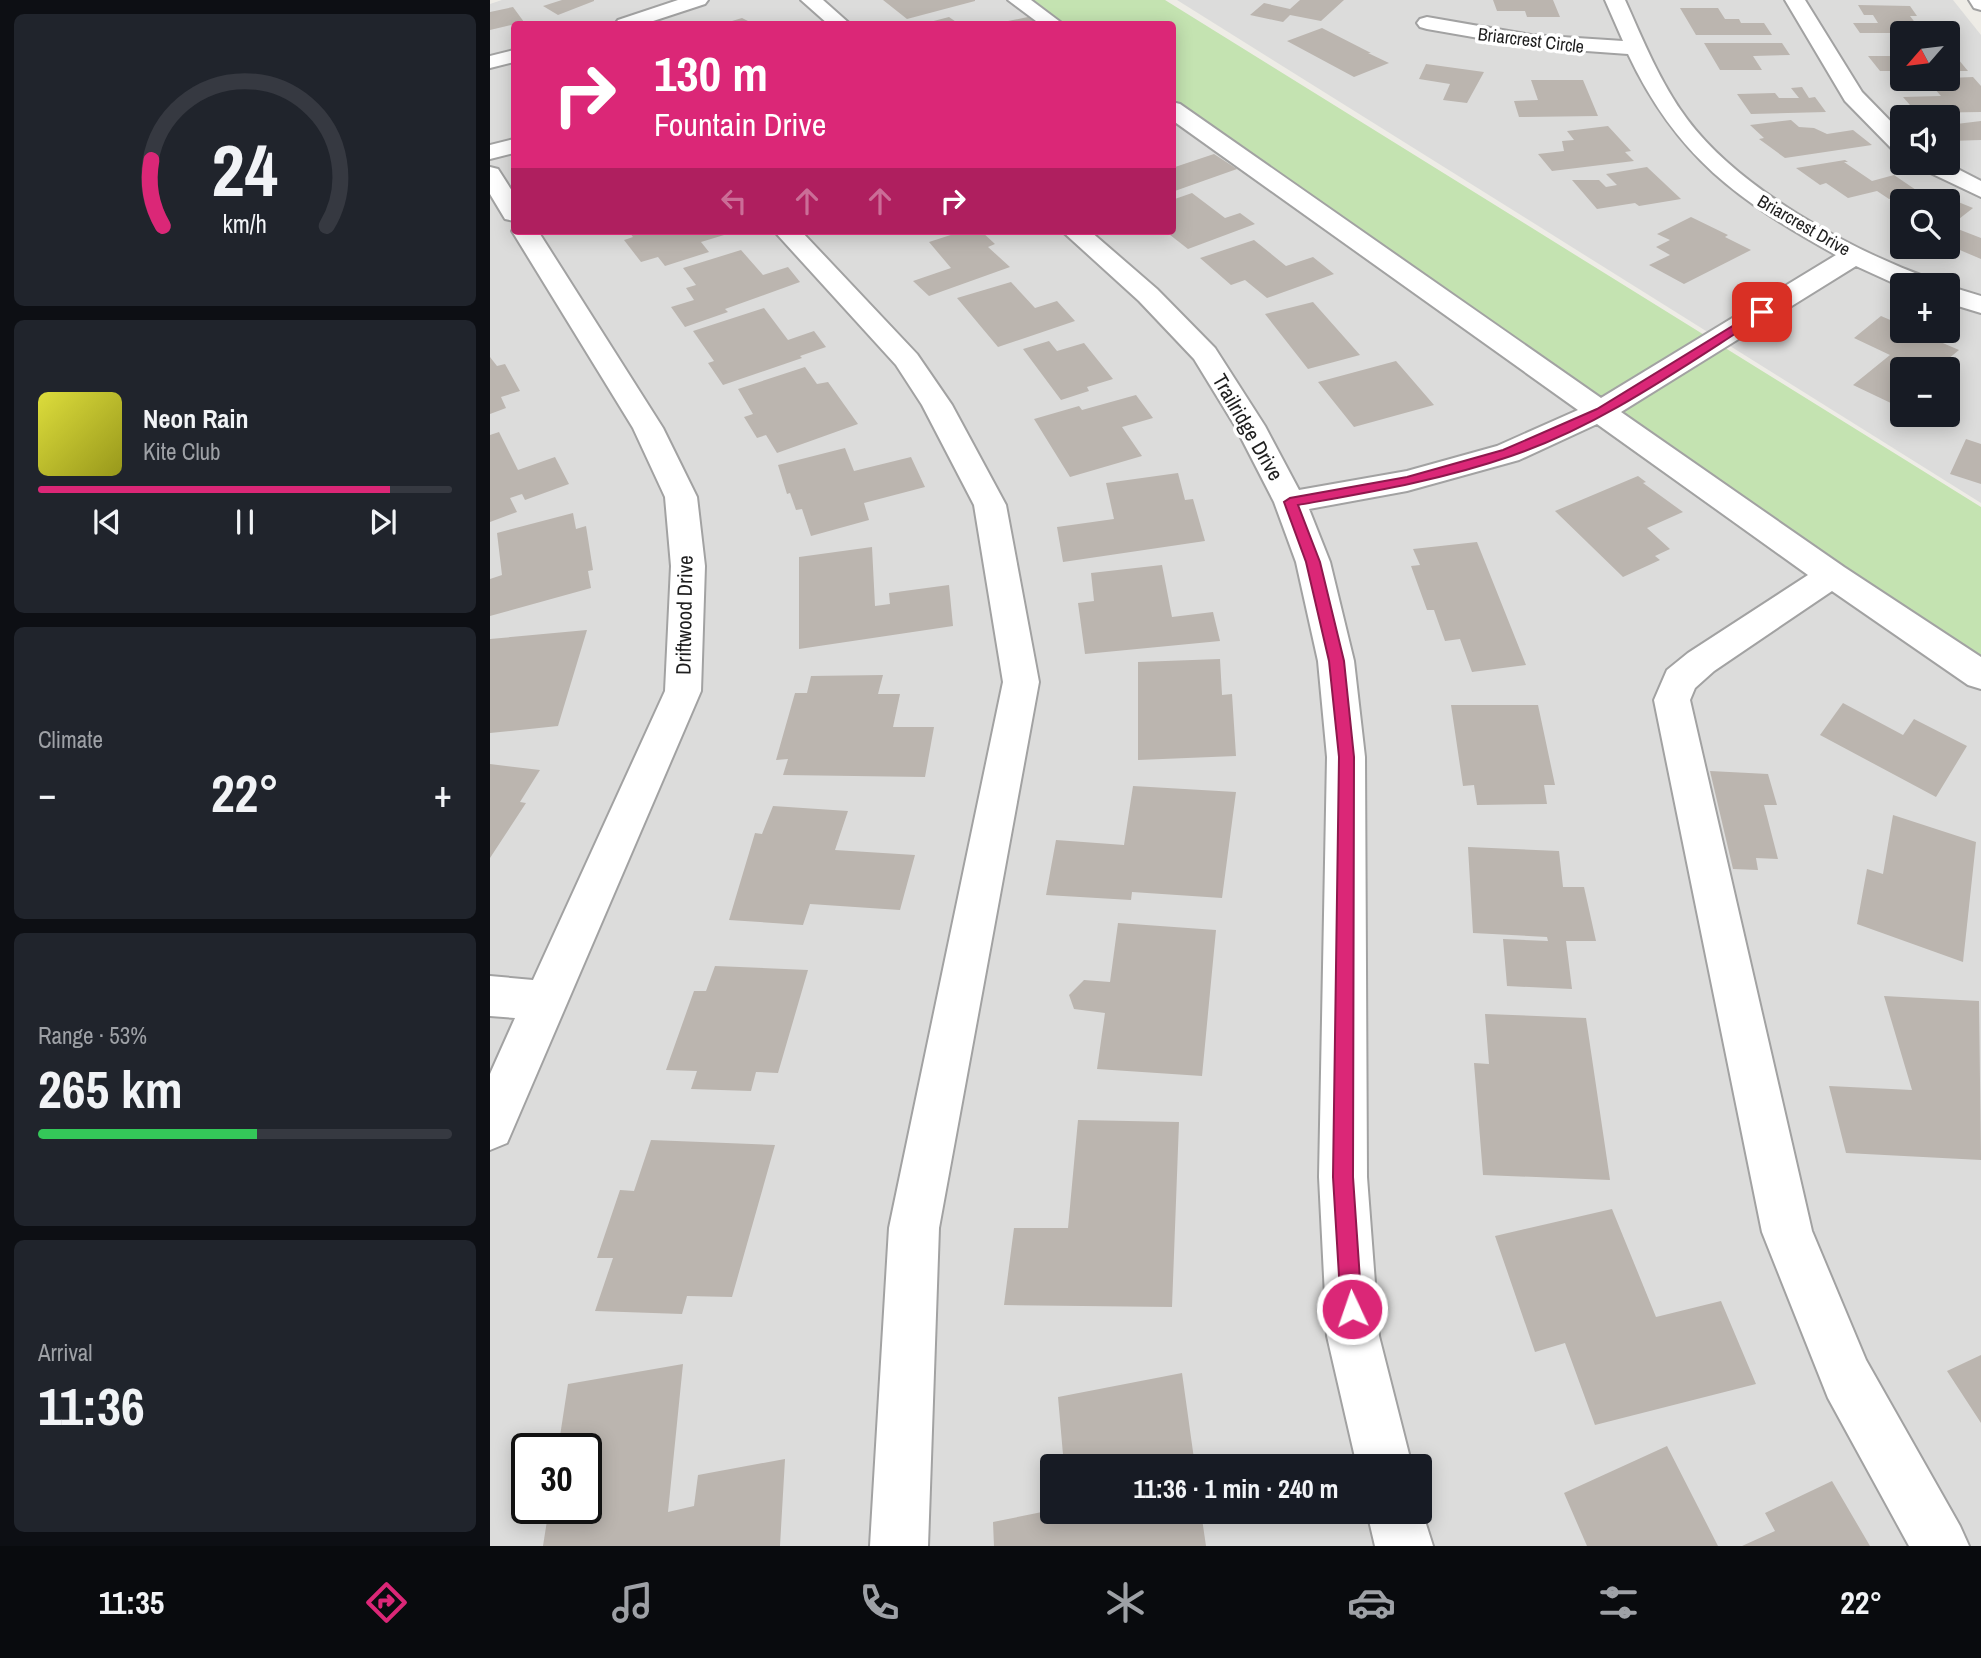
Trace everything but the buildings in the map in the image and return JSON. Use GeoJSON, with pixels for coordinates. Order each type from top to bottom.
{"type":"FeatureCollection","features":[{"type":"Feature","properties":{"kind":"street"},"geometry":{"type":"LineString","coordinates":[[634,21],[698,0]]}},
{"type":"Feature","properties":{"kind":"street"},"geometry":{"type":"LineString","coordinates":[[811,0],[836,21]]}},
{"type":"Feature","properties":{"kind":"street"},"geometry":{"type":"LineString","coordinates":[[1018,0],[1049,21]]}},
{"type":"Feature","properties":{"kind":"street","name":"Briarcrest Drive"},"geometry":{"type":"LineString","coordinates":[[1615,0],[1636,48],[1678,123],[1711,162],[1765,205],[1855,255],[1895,273]]}},
{"type":"Feature","properties":{"kind":"street"},"geometry":{"type":"LineString","coordinates":[[1795,0],[1853,96],[1890,134]]}},
{"type":"Feature","properties":{"kind":"street","name":"Briarcrest Circle"},"geometry":{"type":"LineString","coordinates":[[1427,23],[1496,38],[1574,46],[1636,48]]}},
{"type":"Feature","properties":{"kind":"street"},"geometry":{"type":"LineString","coordinates":[[490,62],[511,57]]}},
{"type":"Feature","properties":{"kind":"street"},"geometry":{"type":"LineString","coordinates":[[1176,112],[1832,575],[1981,676]]}},
{"type":"Feature","properties":{"kind":"street"},"geometry":{"type":"LineString","coordinates":[[490,152],[511,147]]}},
{"type":"Feature","properties":{"kind":"street"},"geometry":{"type":"LineString","coordinates":[[490,174],[511,209]]}},
{"type":"Feature","properties":{"kind":"street"},"geometry":{"type":"LineString","coordinates":[[1952,175],[1981,190]]}},
{"type":"Feature","properties":{"kind":"street","name":"Driftwood Drive"},"geometry":{"type":"LineString","coordinates":[[490,1127],[683,691],[688,566],[681,497],[648,428],[527,235]]}},
{"type":"Feature","properties":{"kind":"street"},"geometry":{"type":"LineString","coordinates":[[791,235],[907,360],[937,405],[990,505],[1021,682],[914,1228],[899,1546]]}},
{"type":"Feature","properties":{"kind":"street","name":"Trailridge Drive"},"geometry":{"type":"LineString","coordinates":[[1080,235],[1148,295],[1205,354],[1250,426],[1290,502],[1313,562],[1336,661],[1346,757],[1343,1177],[1353,1336],[1381,1454]]}},
{"type":"Feature","properties":{"kind":"street"},"geometry":{"type":"LineString","coordinates":[[1290,502],[1407,481],[1508,453],[1601,411],[1855,255]]}},
{"type":"Feature","properties":{"kind":"street"},"geometry":{"type":"LineString","coordinates":[[1960,298],[1981,305]]}},
{"type":"Feature","properties":{"kind":"street"},"geometry":{"type":"LineString","coordinates":[[1832,575],[1701,662],[1680,680],[1672,700],[1787,1232],[1847,1378],[1940,1546]]}},
{"type":"Feature","properties":{"kind":"street"},"geometry":{"type":"LineString","coordinates":[[490,996],[547,1001]]}},
{"type":"Feature","properties":{"kind":"street"},"geometry":{"type":"LineString","coordinates":[[1398,1524],[1404,1546]]}},
{"type":"Feature","properties":{"kind":"shaded area"},"geometry":{"type":"Polygon","coordinates":[[[502,0],[1024,0],[1055,21],[511,21],[511,235],[1176,235],[1176,106],[1981,671],[1981,1546],[490,1546],[490,4],[502,0]]]}},
{"type":"Feature","properties":{"kind":"shaded area"},"geometry":{"type":"Polygon","coordinates":[[[1177,0],[1953,0],[1981,35],[1981,503],[1177,0]]]}},
{"type":"Feature","properties":{"kind":"green space"},"geometry":{"type":"Polygon","coordinates":[[[1024,0],[1165,0],[1981,507],[1981,671],[1176,106],[1176,21],[1055,21],[1024,0]]]}},
{"type":"Feature","properties":{"kind":"route"},"geometry":{"type":"LineString","coordinates":[[1352,1309],[1343,1177],[1346,757],[1336,661],[1313,562],[1290,502],[1407,481],[1508,453],[1601,411],[1762,312]]}}]}
